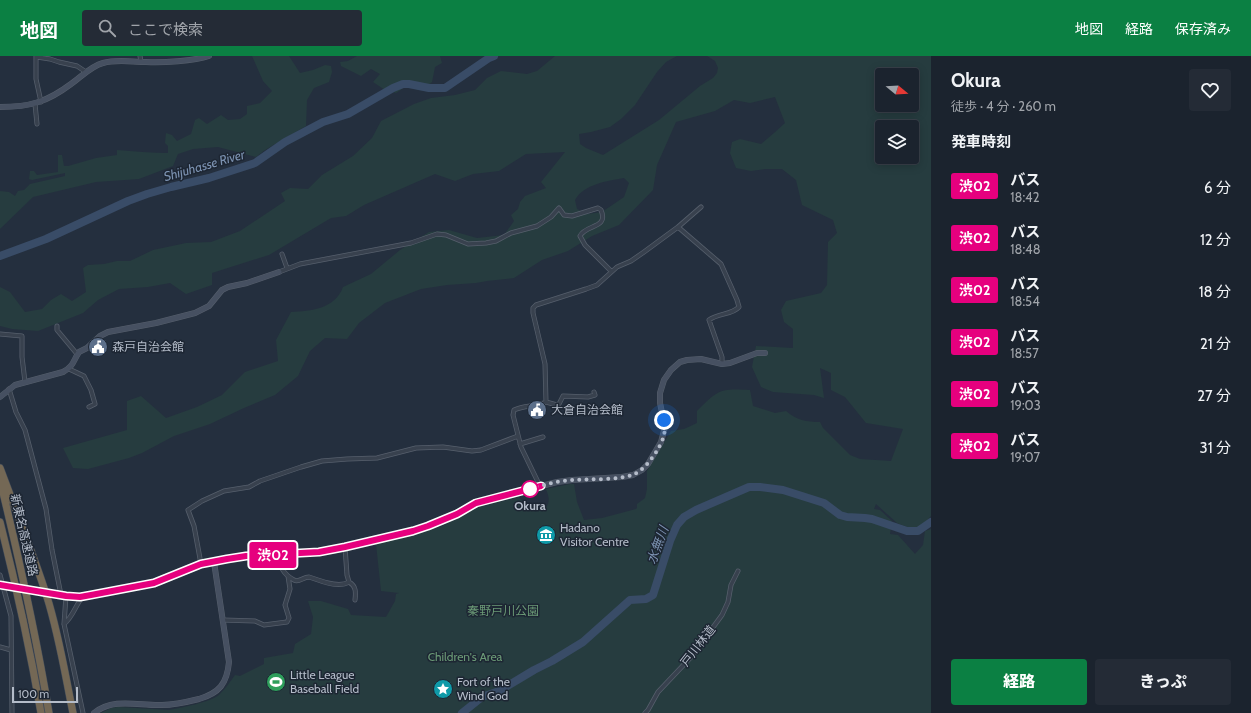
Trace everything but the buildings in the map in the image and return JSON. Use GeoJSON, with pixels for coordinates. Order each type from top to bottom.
{"type":"FeatureCollection","features":[{"type":"Feature","properties":{"kind":"highway"},"geometry":{"type":"LineString","coordinates":[[0,468],[38,568],[47,598],[55,627],[73,713]]}},
{"type":"Feature","properties":{"kind":"highway","name":"新東名高速道路"},"geometry":{"type":"LineString","coordinates":[[0,480],[20,562],[41,664],[49,713]]}},
{"type":"Feature","properties":{"kind":"highway","name":"新東名高速道路"},"geometry":{"type":"LineString","coordinates":[[0,522],[20,606],[41,713]]}},
{"type":"Feature","properties":{"kind":"main road"},"geometry":{"type":"LineString","coordinates":[[0,107],[35,104],[41,102],[70,85],[86,72],[102,63],[122,61],[156,63],[209,56]]}},
{"type":"Feature","properties":{"kind":"main road"},"geometry":{"type":"LineString","coordinates":[[0,397],[15,385],[69,369],[77,354],[91,345],[100,336],[108,332],[156,323],[195,313],[209,306],[222,290],[228,287],[247,283],[280,272]]}},
{"type":"Feature","properties":{"kind":"main road"},"geometry":{"type":"LineString","coordinates":[[3,585],[64,596],[83,596],[154,583],[201,564],[246,556],[319,552],[345,547],[418,529],[457,514],[476,503],[557,482],[633,475],[642,470],[648,464],[662,442],[664,435],[664,420],[660,403],[660,393],[667,374],[676,365],[687,360],[701,359],[722,364],[730,363],[757,353],[765,353]]}},
{"type":"Feature","properties":{"kind":"main road"},"geometry":{"type":"LineString","coordinates":[[94,713],[111,704],[161,705],[210,696],[224,684],[227,677],[229,662],[214,562]]}},
{"type":"Feature","properties":{"kind":"street"},"geometry":{"type":"LineString","coordinates":[[140,56],[140,62]]}},
{"type":"Feature","properties":{"kind":"street"},"geometry":{"type":"LineString","coordinates":[[41,102],[36,79],[37,57],[77,66],[86,72]]}},
{"type":"Feature","properties":{"kind":"street"},"geometry":{"type":"LineString","coordinates":[[35,104],[37,124]]}},
{"type":"Feature","properties":{"kind":"street"},"geometry":{"type":"LineString","coordinates":[[546,402],[545,364],[533,308],[536,305],[596,285],[611,271],[631,261],[678,227],[701,207]]}},
{"type":"Feature","properties":{"kind":"street"},"geometry":{"type":"LineString","coordinates":[[280,272],[300,264],[411,244],[437,234],[446,234],[468,244],[496,242],[511,233],[537,226],[551,217],[559,208],[564,215],[572,216],[598,208],[601,210],[604,216],[600,223],[582,232],[580,236],[585,245],[611,271]]}},
{"type":"Feature","properties":{"kind":"street"},"geometry":{"type":"LineString","coordinates":[[678,227],[721,264],[737,300],[739,307],[736,310],[714,316],[709,320],[722,357],[722,364]]}},
{"type":"Feature","properties":{"kind":"street"},"geometry":{"type":"LineString","coordinates":[[282,254],[287,268]]}},
{"type":"Feature","properties":{"kind":"street"},"geometry":{"type":"LineString","coordinates":[[57,326],[58,330],[77,354]]}},
{"type":"Feature","properties":{"kind":"street"},"geometry":{"type":"LineString","coordinates":[[0,334],[22,336],[22,357],[25,382]]}},
{"type":"Feature","properties":{"kind":"street"},"geometry":{"type":"LineString","coordinates":[[69,369],[84,376],[91,390],[95,404],[88,407]]}},
{"type":"Feature","properties":{"kind":"street"},"geometry":{"type":"LineString","coordinates":[[9,390],[16,412],[25,430],[44,502],[52,550],[64,596],[64,624],[83,713]]}},
{"type":"Feature","properties":{"kind":"street"},"geometry":{"type":"LineString","coordinates":[[541,486],[520,444],[513,415],[514,410],[540,405],[546,402],[557,405],[563,396],[588,397],[595,395],[594,392]]}},
{"type":"Feature","properties":{"kind":"street"},"geometry":{"type":"LineString","coordinates":[[201,564],[194,526],[188,510],[202,501],[224,491],[248,487],[260,481],[294,469],[322,461],[377,458],[416,448],[443,447],[472,452],[482,450],[518,436]]}},
{"type":"Feature","properties":{"kind":"street"},"geometry":{"type":"LineString","coordinates":[[520,444],[543,437]]}},
{"type":"Feature","properties":{"kind":"street"},"geometry":{"type":"LineString","coordinates":[[345,547],[347,575],[349,582],[356,589],[355,600]]}},
{"type":"Feature","properties":{"kind":"street"},"geometry":{"type":"LineString","coordinates":[[279,554],[278,560],[280,566],[288,576],[298,582],[308,577],[324,582],[347,584],[349,582]]}},
{"type":"Feature","properties":{"kind":"street","name":"戸川林道"},"geometry":{"type":"LineString","coordinates":[[645,713],[658,692],[692,656],[722,615],[728,602],[731,585],[738,571]]}},
{"type":"Feature","properties":{"kind":"street"},"geometry":{"type":"LineString","coordinates":[[0,575],[10,616],[12,650],[12,713]]}},
{"type":"Feature","properties":{"kind":"street"},"geometry":{"type":"LineString","coordinates":[[223,620],[255,621],[264,625],[287,622],[289,618],[285,605],[290,589],[288,576]]}},
{"type":"Feature","properties":{"kind":"street"},"geometry":{"type":"LineString","coordinates":[[64,624],[71,618],[73,611],[83,596]]}},
{"type":"Feature","properties":{"kind":"street"},"geometry":{"type":"LineString","coordinates":[[0,647],[12,650]]}},
{"type":"Feature","properties":{"kind":"green space"},"geometry":{"type":"Polygon","coordinates":[[[252,56],[289,56],[300,73],[325,65],[331,66],[332,72],[329,82],[314,88],[307,100],[306,126],[265,150],[256,157],[218,147],[193,149],[178,154],[173,166],[139,179],[96,182],[33,197],[0,229],[0,191],[9,192],[15,196],[18,191],[24,190],[30,184],[65,176],[65,173],[32,180],[29,179],[30,171],[34,171],[37,175],[58,172],[58,155],[62,155],[64,166],[68,166],[96,158],[117,155],[117,150],[168,153],[168,146],[165,143],[166,133],[172,135],[177,141],[191,134],[195,120],[199,118],[207,124],[221,115],[228,120],[240,119],[247,114],[247,106],[260,103],[272,91],[263,81],[252,56]]]}},
{"type":"Feature","properties":{"kind":"green space"},"geometry":{"type":"Polygon","coordinates":[[[357,56],[440,56],[442,63],[435,67],[432,82],[423,90],[417,90],[411,83],[407,82],[402,89],[396,93],[385,90],[373,82],[380,74],[371,69],[361,76],[341,66],[340,62],[348,61],[357,56]]]}},
{"type":"Feature","properties":{"kind":"green space"},"geometry":{"type":"Polygon","coordinates":[[[555,56],[677,56],[666,62],[657,72],[635,105],[621,119],[610,127],[579,134],[580,144],[603,155],[659,120],[700,86],[713,78],[717,73],[718,68],[715,61],[707,56],[931,56],[931,516],[920,528],[907,527],[897,523],[876,504],[874,509],[880,510],[892,521],[890,534],[898,535],[915,554],[923,545],[925,531],[931,529],[931,713],[101,713],[111,708],[118,707],[169,710],[215,698],[235,675],[240,676],[264,664],[264,658],[293,653],[295,644],[311,634],[313,617],[308,601],[321,601],[348,609],[351,615],[386,617],[395,601],[396,594],[399,593],[381,591],[376,544],[442,526],[459,518],[458,515],[483,503],[484,506],[519,497],[522,501],[524,509],[529,511],[535,510],[548,505],[549,498],[546,489],[574,484],[577,502],[584,520],[602,518],[636,509],[637,504],[645,498],[647,489],[647,471],[671,431],[684,429],[697,423],[697,411],[715,395],[725,390],[750,390],[753,406],[775,413],[786,411],[794,417],[802,420],[820,422],[823,428],[850,455],[860,459],[891,461],[903,429],[866,423],[845,397],[831,390],[831,373],[820,368],[824,398],[814,395],[773,392],[761,387],[752,367],[756,346],[793,348],[793,329],[784,322],[781,310],[786,301],[821,293],[827,285],[828,242],[837,233],[833,220],[802,205],[796,180],[782,169],[751,171],[736,168],[730,153],[732,142],[740,139],[761,144],[785,123],[775,97],[750,103],[734,100],[715,111],[676,122],[657,165],[653,190],[619,225],[592,236],[568,251],[542,260],[514,278],[421,289],[385,303],[359,323],[347,339],[325,338],[310,351],[298,376],[275,395],[210,424],[174,436],[142,453],[129,458],[88,469],[73,468],[63,448],[127,430],[127,401],[141,396],[166,418],[197,407],[222,395],[245,372],[278,361],[276,340],[291,312],[306,311],[328,304],[334,300],[343,287],[371,274],[400,250],[429,232],[449,230],[477,238],[504,235],[514,221],[511,215],[518,209],[520,202],[525,196],[546,188],[541,182],[565,152],[526,154],[499,171],[473,174],[455,181],[435,174],[364,205],[346,216],[331,218],[269,255],[212,273],[212,285],[186,294],[170,283],[148,287],[119,289],[98,300],[83,313],[38,331],[12,329],[0,326],[0,287],[10,292],[25,312],[42,309],[51,300],[61,294],[72,301],[86,292],[83,268],[88,265],[117,261],[130,261],[153,250],[186,243],[211,242],[240,231],[285,201],[281,193],[290,188],[308,189],[322,175],[353,156],[372,138],[381,121],[414,104],[431,98],[455,95],[475,90],[487,78],[501,71],[527,74],[537,71],[555,56]],[[624,178],[596,184],[584,190],[575,200],[577,209],[588,214],[602,212],[624,197],[629,183],[624,178]]]}},
{"type":"Feature","properties":{"kind":"waterway","name":"Shijuhasse River"},"geometry":{"type":"LineString","coordinates":[[0,256],[46,239],[128,201],[147,194],[209,178],[255,163],[285,142],[323,122],[348,114],[393,88],[403,84],[429,88],[445,88],[494,56]]}},
{"type":"Feature","properties":{"kind":"waterway","name":"水無川"},"geometry":{"type":"LineString","coordinates":[[462,713],[482,697],[499,691],[583,642],[630,600],[646,599],[653,595],[670,541],[677,525],[684,517],[696,510],[749,487],[783,490],[824,503],[840,515],[872,519],[907,531],[918,531],[931,522]]}},
{"type":"Feature","properties":{"kind":"bus line","name":"渋02"},"geometry":{"type":"LineString","coordinates":[[0,585],[66,596],[80,597],[91,595],[154,583],[201,564],[246,556],[319,552],[413,531],[457,514],[476,503],[541,486]]}},
{"type":"Feature","properties":{"kind":"place","name":"森戸自治会館"},"geometry":{"type":"Point","coordinates":[98,347]}},
{"type":"Feature","properties":{"kind":"place","name":"大倉自治会館"},"geometry":{"type":"Point","coordinates":[537,410]}},
{"type":"Feature","properties":{"kind":"place","name":"Okura"},"geometry":{"type":"Point","coordinates":[530,489]}},
{"type":"Feature","properties":{"kind":"place","name":"Hadano Visitor Centre"},"geometry":{"type":"Point","coordinates":[546,535]}},
{"type":"Feature","properties":{"kind":"place","name":"Little League Baseball Field"},"geometry":{"type":"Point","coordinates":[276,682]}},
{"type":"Feature","properties":{"kind":"place","name":"Fort of the Wind God"},"geometry":{"type":"Point","coordinates":[443,689]}},
{"type":"Feature","properties":{"kind":"route"},"geometry":{"type":"LineString","coordinates":[[530,489],[557,482],[633,475],[642,470],[648,464],[662,442],[665,427],[664,420]]}},
{"type":"Feature","properties":{"kind":"park label","name":"秦野戸川公園"},"geometry":{"type":"Point","coordinates":[503,611]}},
{"type":"Feature","properties":{"kind":"park label","name":"Children's Area"},"geometry":{"type":"Point","coordinates":[465,657]}}]}
